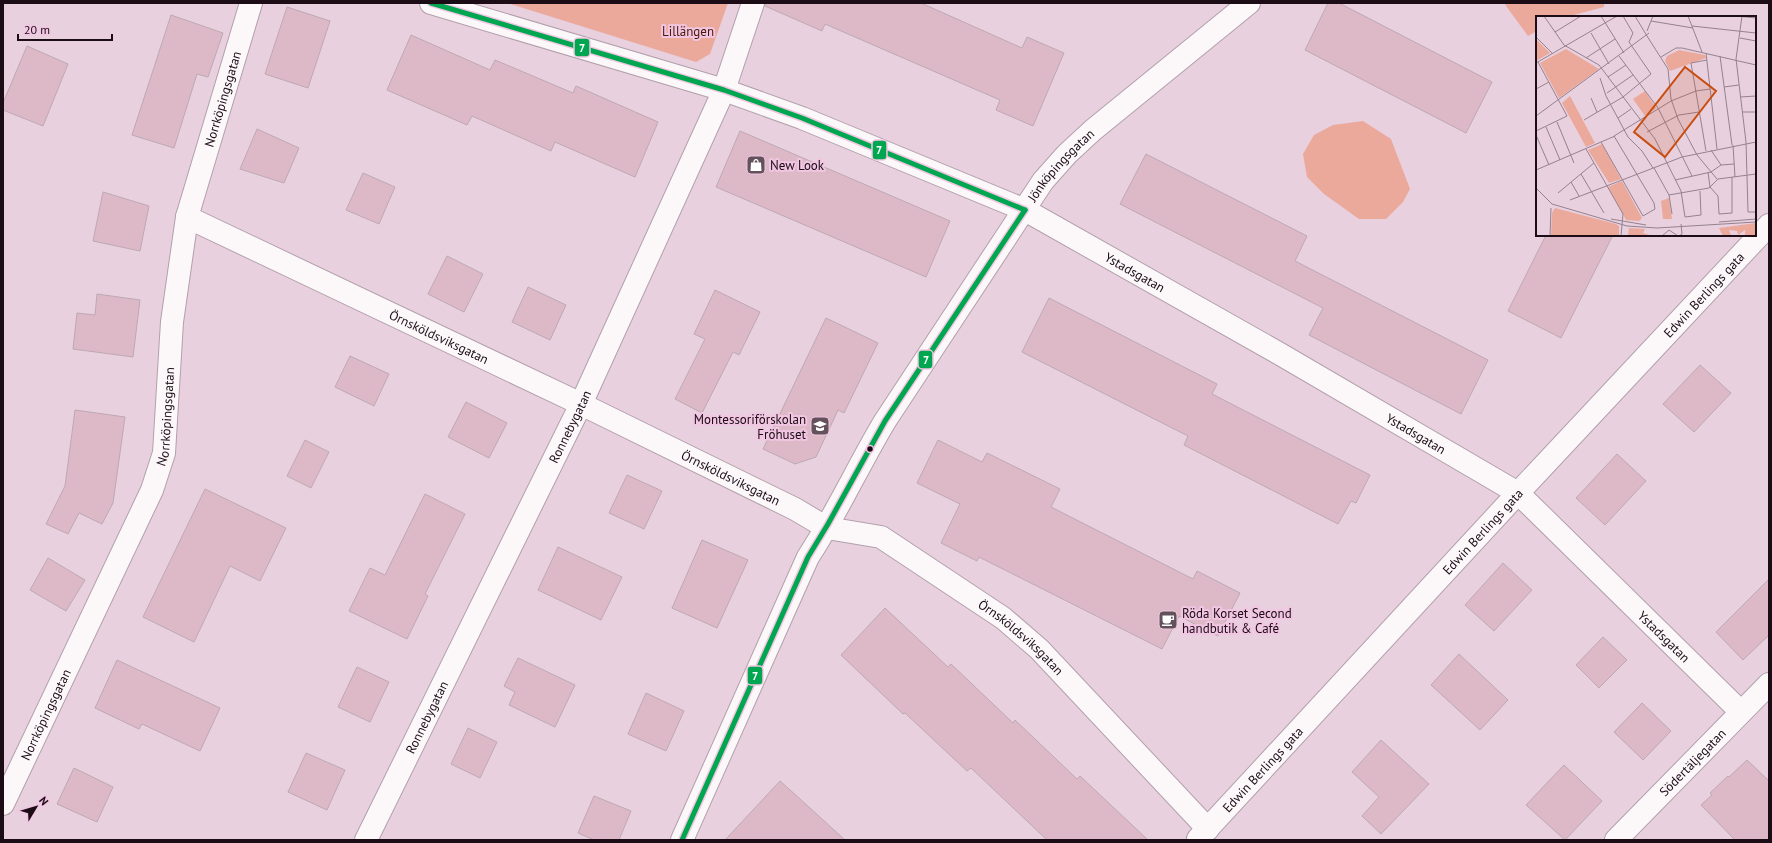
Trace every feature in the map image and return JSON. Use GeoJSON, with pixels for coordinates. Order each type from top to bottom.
{"type":"FeatureCollection","features":[{"type":"Feature","properties":{"kind":"street","name":"Norrköpingsgatan"},"geometry":{"type":"LineString","coordinates":[[3,804],[149,497],[162,460],[164,453],[167,414],[172,322],[187,217],[251,3]]}},
{"type":"Feature","properties":{"kind":"street","name":"Ystadsgatan"},"geometry":{"type":"LineString","coordinates":[[431,3],[724,90],[802,118],[1025,210],[1287,358],[1518,493],[1741,712]]}},
{"type":"Feature","properties":{"kind":"street","name":"Ronnebygatan"},"geometry":{"type":"LineString","coordinates":[[366,840],[580,404],[724,90],[753,3]]}},
{"type":"Feature","properties":{"kind":"street","name":"Jönköpingsgatan"},"geometry":{"type":"LineString","coordinates":[[682,840],[808,557],[827,528],[885,421],[1043,181],[1067,154],[1088,135],[1249,3]]}},
{"type":"Feature","properties":{"kind":"street","name":"Örnsköldsviksgatan"},"geometry":{"type":"LineString","coordinates":[[187,217],[580,404],[795,509],[827,528],[881,537],[1003,618],[1039,650],[1203,834]]}},
{"type":"Feature","properties":{"kind":"street","name":"Edwin Berlings gata"},"geometry":{"type":"LineString","coordinates":[[1203,834],[1518,493],[1769,225]]}},
{"type":"Feature","properties":{"kind":"street","name":"Södertäljegatan"},"geometry":{"type":"LineString","coordinates":[[1616,840],[1769,684]]}},
{"type":"Feature","properties":{"kind":"green space","name":"Lillängen"},"geometry":{"type":"Polygon","coordinates":[[[507,3],[728,3],[710,54],[696,62],[507,3]]]}},
{"type":"Feature","properties":{"kind":"green space"},"geometry":{"type":"Polygon","coordinates":[[[1505,3],[1604,3],[1604,7],[1570,16],[1536,16],[1536,32],[1528,36],[1505,3]]]}},
{"type":"Feature","properties":{"kind":"green space"},"geometry":{"type":"Polygon","coordinates":[[[1363,121],[1391,139],[1410,189],[1403,202],[1386,219],[1359,219],[1324,194],[1307,177],[1303,154],[1314,135],[1333,125],[1363,121]]]}},
{"type":"Feature","properties":{"kind":"building"},"geometry":{"type":"Polygon","coordinates":[[[765,3],[921,3],[1022,48],[1027,37],[1064,53],[1033,126],[996,110],[1000,100],[825,24],[822,31],[765,6],[765,3]]]}},
{"type":"Feature","properties":{"kind":"building"},"geometry":{"type":"Polygon","coordinates":[[[1328,3],[1339,3],[1492,82],[1466,133],[1305,50],[1328,3]]]}},
{"type":"Feature","properties":{"kind":"building"},"geometry":{"type":"Polygon","coordinates":[[[287,7],[330,21],[308,88],[265,74],[287,7]]]}},
{"type":"Feature","properties":{"kind":"building"},"geometry":{"type":"Polygon","coordinates":[[[171,15],[223,33],[208,77],[197,74],[174,148],[132,135],[171,15]]]}},
{"type":"Feature","properties":{"kind":"building"},"geometry":{"type":"Polygon","coordinates":[[[411,35],[490,70],[495,60],[573,93],[576,86],[658,122],[635,177],[555,142],[551,151],[472,116],[467,125],[387,90],[411,35]]]}},
{"type":"Feature","properties":{"kind":"building"},"geometry":{"type":"Polygon","coordinates":[[[27,46],[68,64],[43,126],[3,110],[3,103],[27,46]]]}},
{"type":"Feature","properties":{"kind":"building"},"geometry":{"type":"Polygon","coordinates":[[[257,129],[299,148],[284,183],[240,169],[257,129]]]}},
{"type":"Feature","properties":{"kind":"building"},"geometry":{"type":"Polygon","coordinates":[[[740,131],[950,221],[926,277],[716,187],[740,131]]]}},
{"type":"Feature","properties":{"kind":"building"},"geometry":{"type":"Polygon","coordinates":[[[1146,154],[1307,236],[1295,261],[1488,360],[1461,414],[1309,335],[1323,308],[1120,204],[1146,154]]]}},
{"type":"Feature","properties":{"kind":"building"},"geometry":{"type":"Polygon","coordinates":[[[363,173],[395,187],[379,224],[346,210],[363,173]]]}},
{"type":"Feature","properties":{"kind":"building"},"geometry":{"type":"Polygon","coordinates":[[[103,192],[149,206],[140,251],[93,241],[103,192]]]}},
{"type":"Feature","properties":{"kind":"building"},"geometry":{"type":"Polygon","coordinates":[[[1546,236],[1612,236],[1561,338],[1508,311],[1546,236]]]}},
{"type":"Feature","properties":{"kind":"building"},"geometry":{"type":"Polygon","coordinates":[[[447,256],[483,274],[464,312],[428,294],[447,256]]]}},
{"type":"Feature","properties":{"kind":"building"},"geometry":{"type":"Polygon","coordinates":[[[528,287],[566,305],[550,340],[512,322],[528,287]]]}},
{"type":"Feature","properties":{"kind":"building"},"geometry":{"type":"Polygon","coordinates":[[[715,290],[760,312],[739,355],[733,352],[702,413],[675,399],[705,339],[694,334],[715,290]]]}},
{"type":"Feature","properties":{"kind":"building"},"geometry":{"type":"Polygon","coordinates":[[[97,294],[140,300],[133,357],[73,349],[77,313],[95,315],[97,294]]]}},
{"type":"Feature","properties":{"kind":"building"},"geometry":{"type":"Polygon","coordinates":[[[1049,298],[1217,384],[1212,394],[1370,475],[1356,503],[1351,501],[1338,524],[1184,445],[1188,436],[1022,352],[1049,298]]]}},
{"type":"Feature","properties":{"kind":"building","name":"Montessoriförskolan Fröhuset"},"geometry":{"type":"Polygon","coordinates":[[[826,318],[878,343],[844,413],[838,410],[816,457],[795,464],[763,449],[826,318]]]}},
{"type":"Feature","properties":{"kind":"building"},"geometry":{"type":"Polygon","coordinates":[[[350,356],[389,374],[374,406],[335,387],[350,356]]]}},
{"type":"Feature","properties":{"kind":"building"},"geometry":{"type":"Polygon","coordinates":[[[1700,365],[1731,393],[1694,432],[1663,404],[1700,365]]]}},
{"type":"Feature","properties":{"kind":"building"},"geometry":{"type":"Polygon","coordinates":[[[466,402],[507,423],[489,458],[448,437],[466,402]]]}},
{"type":"Feature","properties":{"kind":"building"},"geometry":{"type":"Polygon","coordinates":[[[75,410],[125,417],[113,503],[102,524],[79,513],[68,534],[46,524],[65,486],[75,410]]]}},
{"type":"Feature","properties":{"kind":"building"},"geometry":{"type":"Polygon","coordinates":[[[305,440],[329,452],[311,488],[287,476],[305,440]]]}},
{"type":"Feature","properties":{"kind":"building"},"geometry":{"type":"Polygon","coordinates":[[[938,440],[982,462],[987,453],[1060,489],[1051,507],[1193,579],[1197,571],[1240,593],[1218,636],[1179,616],[1162,649],[979,557],[977,561],[941,543],[960,504],[917,483],[938,440]]]}},
{"type":"Feature","properties":{"kind":"building"},"geometry":{"type":"Polygon","coordinates":[[[1617,454],[1646,481],[1605,525],[1576,498],[1617,454]]]}},
{"type":"Feature","properties":{"kind":"building"},"geometry":{"type":"Polygon","coordinates":[[[627,475],[662,491],[644,529],[609,513],[627,475]]]}},
{"type":"Feature","properties":{"kind":"building"},"geometry":{"type":"Polygon","coordinates":[[[205,489],[286,528],[260,581],[230,566],[194,642],[143,617],[205,489]]]}},
{"type":"Feature","properties":{"kind":"building"},"geometry":{"type":"Polygon","coordinates":[[[425,494],[465,514],[425,594],[428,596],[407,639],[349,611],[370,568],[385,575],[425,494]]]}},
{"type":"Feature","properties":{"kind":"building"},"geometry":{"type":"Polygon","coordinates":[[[702,540],[748,560],[717,628],[672,608],[702,540]]]}},
{"type":"Feature","properties":{"kind":"building"},"geometry":{"type":"Polygon","coordinates":[[[558,547],[622,577],[601,620],[538,590],[558,547]]]}},
{"type":"Feature","properties":{"kind":"building"},"geometry":{"type":"Polygon","coordinates":[[[48,558],[85,580],[66,611],[30,590],[48,558]]]}},
{"type":"Feature","properties":{"kind":"building"},"geometry":{"type":"Polygon","coordinates":[[[1503,563],[1532,590],[1494,631],[1465,605],[1503,563]]]}},
{"type":"Feature","properties":{"kind":"building"},"geometry":{"type":"Polygon","coordinates":[[[1769,579],[1769,635],[1743,660],[1716,632],[1769,579]]]}},
{"type":"Feature","properties":{"kind":"building"},"geometry":{"type":"Polygon","coordinates":[[[885,608],[948,667],[951,664],[1013,723],[1015,720],[1077,779],[1080,776],[1148,840],[1047,840],[971,768],[967,771],[905,713],[903,714],[841,655],[885,608]]]}},
{"type":"Feature","properties":{"kind":"building"},"geometry":{"type":"Polygon","coordinates":[[[1603,637],[1627,660],[1599,688],[1576,665],[1603,637]]]}},
{"type":"Feature","properties":{"kind":"building"},"geometry":{"type":"Polygon","coordinates":[[[1459,654],[1508,700],[1480,730],[1431,685],[1459,654]]]}},
{"type":"Feature","properties":{"kind":"building"},"geometry":{"type":"Polygon","coordinates":[[[518,658],[575,685],[555,727],[509,705],[515,692],[504,686],[518,658]]]}},
{"type":"Feature","properties":{"kind":"building"},"geometry":{"type":"Polygon","coordinates":[[[117,660],[220,708],[200,751],[142,724],[139,729],[95,708],[117,660]]]}},
{"type":"Feature","properties":{"kind":"building"},"geometry":{"type":"Polygon","coordinates":[[[357,667],[389,682],[370,722],[338,707],[357,667]]]}},
{"type":"Feature","properties":{"kind":"building"},"geometry":{"type":"Polygon","coordinates":[[[646,693],[684,711],[666,751],[628,734],[646,693]]]}},
{"type":"Feature","properties":{"kind":"building"},"geometry":{"type":"Polygon","coordinates":[[[1642,703],[1671,731],[1643,760],[1614,732],[1642,703]]]}},
{"type":"Feature","properties":{"kind":"building"},"geometry":{"type":"Polygon","coordinates":[[[468,728],[497,742],[480,778],[451,764],[468,728]]]}},
{"type":"Feature","properties":{"kind":"building"},"geometry":{"type":"Polygon","coordinates":[[[1381,740],[1429,784],[1381,834],[1362,816],[1379,797],[1352,772],[1381,740]]]}},
{"type":"Feature","properties":{"kind":"building"},"geometry":{"type":"Polygon","coordinates":[[[306,753],[345,770],[327,810],[288,792],[306,753]]]}},
{"type":"Feature","properties":{"kind":"building"},"geometry":{"type":"Polygon","coordinates":[[[1747,760],[1769,781],[1769,840],[1735,840],[1701,805],[1712,795],[1710,793],[1747,760]]]}},
{"type":"Feature","properties":{"kind":"building"},"geometry":{"type":"Polygon","coordinates":[[[1564,765],[1602,801],[1565,840],[1526,805],[1564,765]]]}},
{"type":"Feature","properties":{"kind":"building"},"geometry":{"type":"Polygon","coordinates":[[[74,768],[113,787],[97,822],[57,804],[74,768]]]}},
{"type":"Feature","properties":{"kind":"building"},"geometry":{"type":"Polygon","coordinates":[[[780,781],[799,798],[845,840],[725,840],[780,781]]]}},
{"type":"Feature","properties":{"kind":"building"},"geometry":{"type":"Polygon","coordinates":[[[594,796],[631,811],[619,840],[594,840],[578,833],[594,796]]]}},
{"type":"Feature","properties":{"kind":"transit line","name":"7"},"geometry":{"type":"LineString","coordinates":[[431,3],[724,90],[802,118],[1025,210]]}},
{"type":"Feature","properties":{"kind":"transit line","name":"7"},"geometry":{"type":"LineString","coordinates":[[682,840],[808,557],[885,421],[1025,210]]}},
{"type":"Feature","properties":{"kind":"place","name":"New Look"},"geometry":{"type":"Point","coordinates":[756,165]}},
{"type":"Feature","properties":{"kind":"place","name":"Montessoriförskolan Fröhuset"},"geometry":{"type":"Point","coordinates":[820,426]}},
{"type":"Feature","properties":{"kind":"place","name":"Röda Korset Second handbutik & Café"},"geometry":{"type":"Point","coordinates":[1168,620]}}]}
